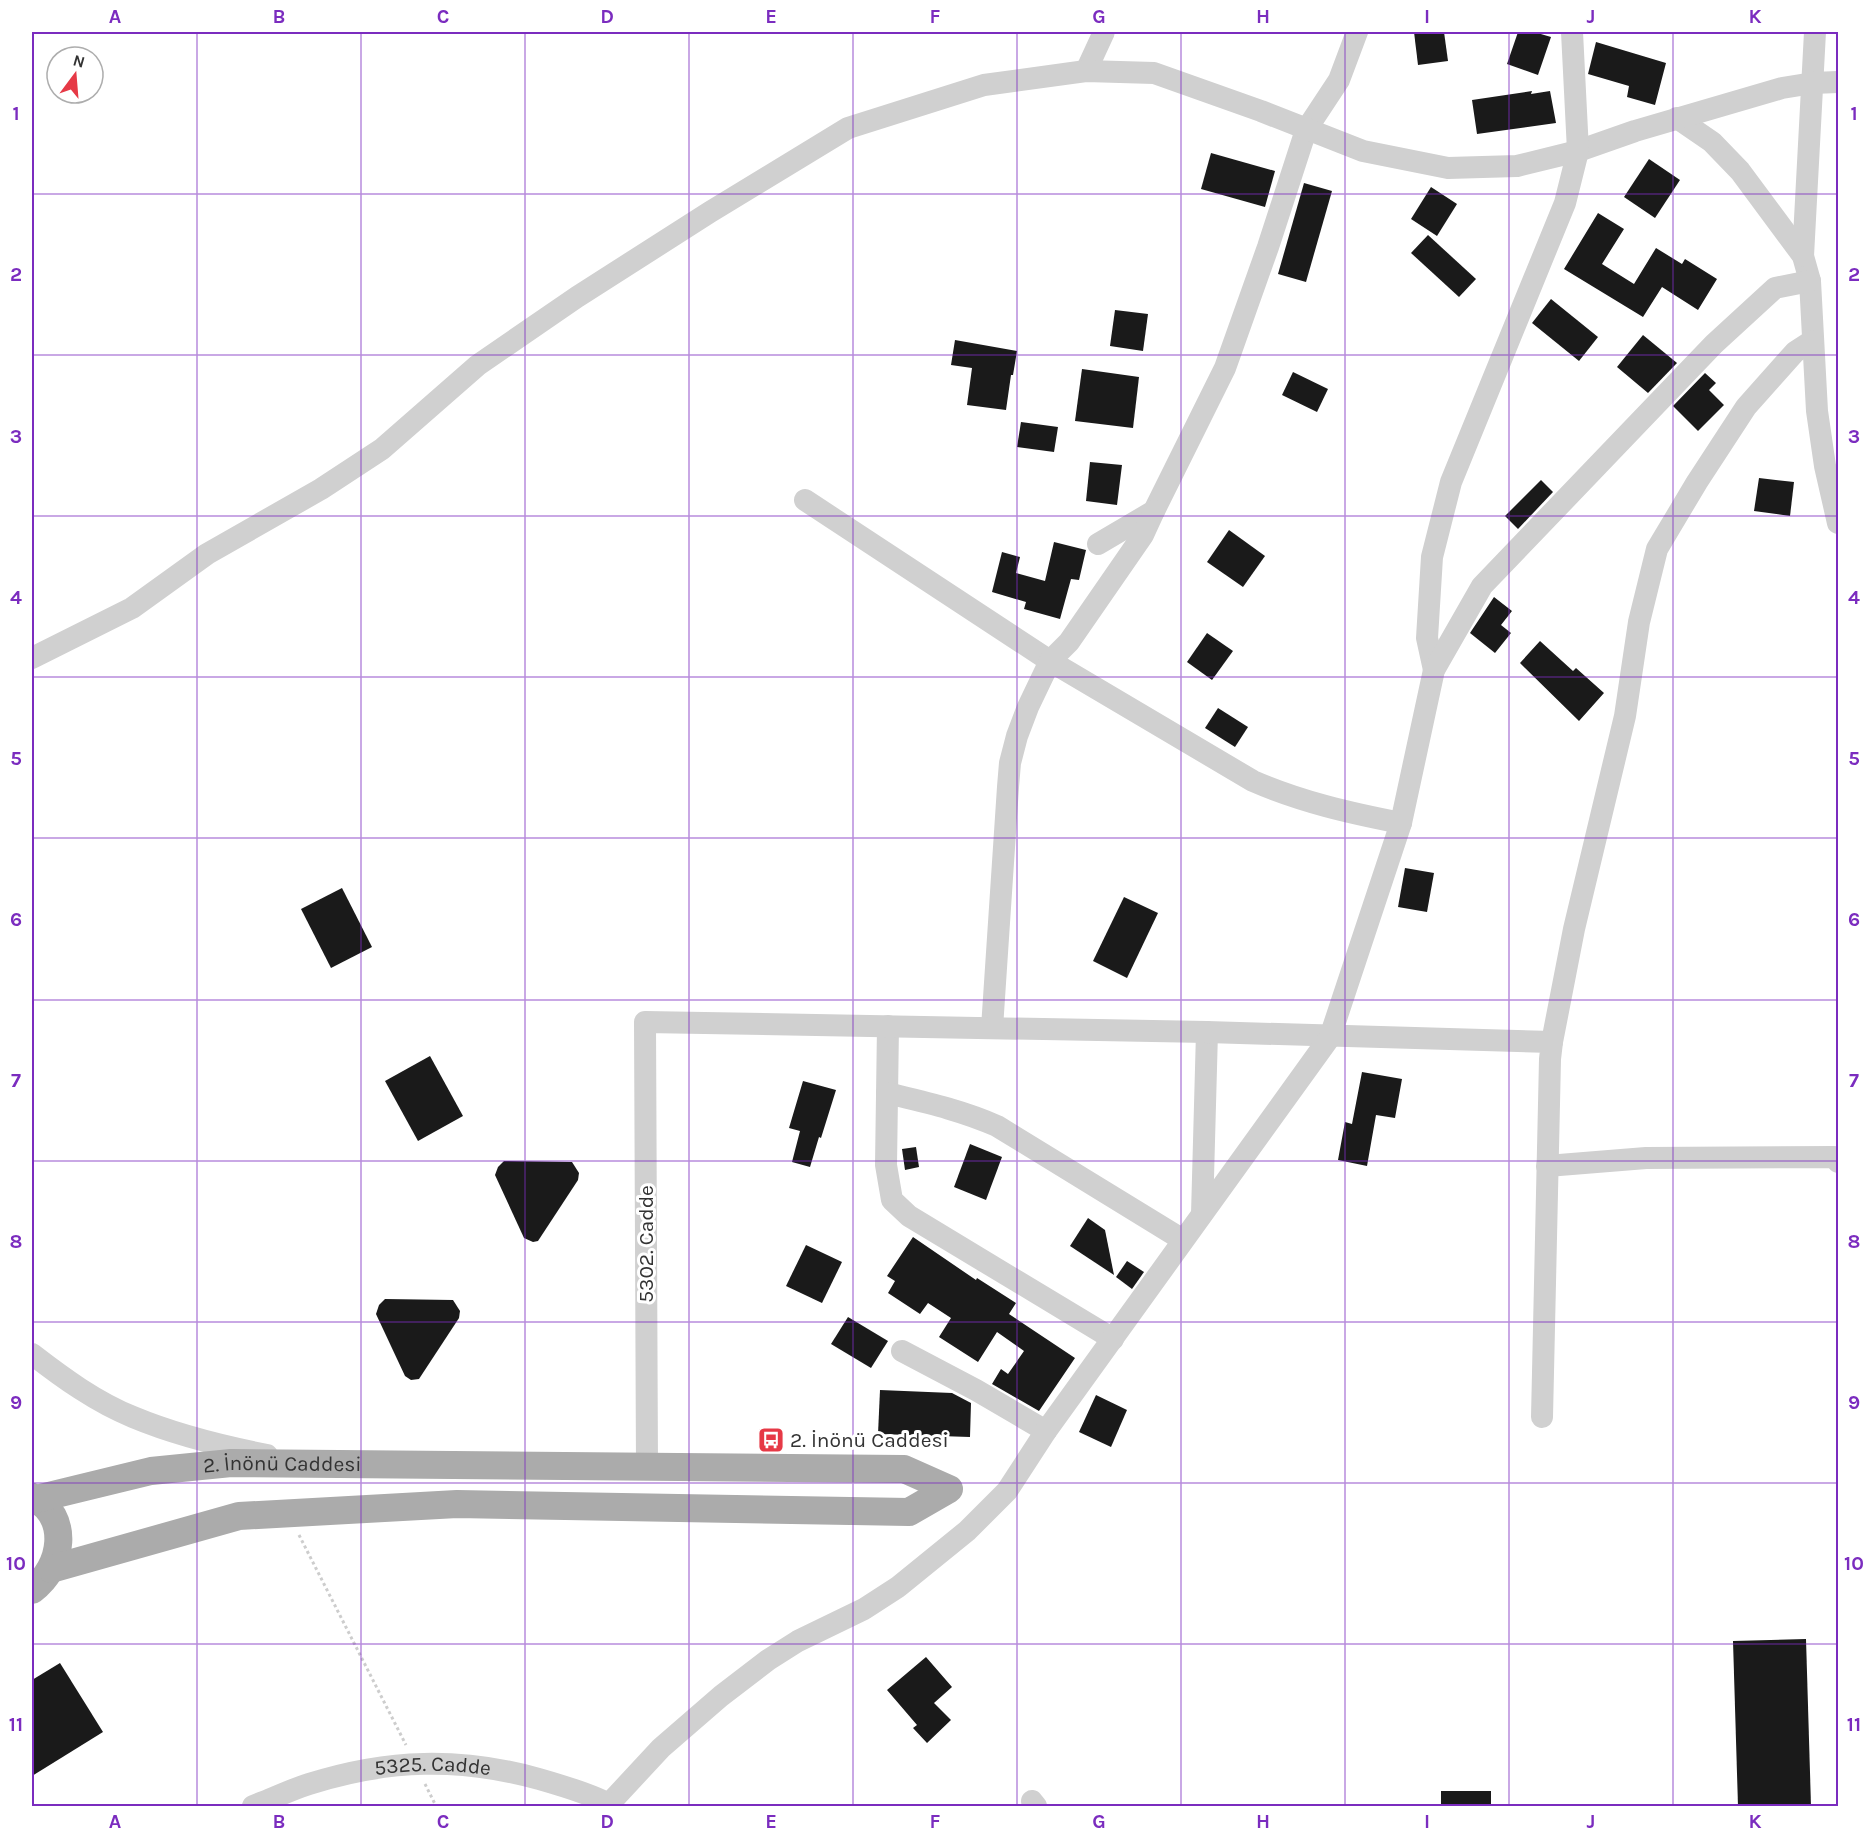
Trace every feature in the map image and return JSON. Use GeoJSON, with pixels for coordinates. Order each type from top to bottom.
{"type":"FeatureCollection","features":[{"type":"Feature","properties":{"kind":"main road","name":"2. İnönü Caddesi"},"geometry":{"type":"LineString","coordinates":[[33,1496],[151,1471],[231,1463],[904,1469],[949,1489],[909,1512],[457,1504],[239,1516],[51,1569]]}},
{"type":"Feature","properties":{"kind":"main road"},"geometry":{"type":"LineString","coordinates":[[647,1466],[648,1507]]}},
{"type":"Feature","properties":{"kind":"main road","name":"2. İnönü Caddesi"},"geometry":{"type":"LineString","coordinates":[[32,1590],[46,1578],[55,1563],[59,1545],[57,1528],[49,1512],[33,1496]]}},
{"type":"Feature","properties":{"kind":"street"},"geometry":{"type":"LineString","coordinates":[[1086,71],[1104,32]]}},
{"type":"Feature","properties":{"kind":"street"},"geometry":{"type":"LineString","coordinates":[[992,1028],[1010,763],[1017,736],[1050,661],[1069,642],[1143,535],[1226,368],[1305,130],[1339,80],[1357,32]]}},
{"type":"Feature","properties":{"kind":"street"},"geometry":{"type":"LineString","coordinates":[[1434,670],[1427,638],[1432,557],[1451,482],[1565,203],[1578,151],[1572,32]]}},
{"type":"Feature","properties":{"kind":"street"},"geometry":{"type":"LineString","coordinates":[[1815,32],[1803,256],[1810,281],[1817,411],[1825,466],[1839,523]]}},
{"type":"Feature","properties":{"kind":"street"},"geometry":{"type":"LineString","coordinates":[[32,658],[132,608],[207,554],[321,489],[382,449],[478,365],[568,303],[710,212],[848,128],[984,84],[1086,71],[1154,73],[1261,111],[1363,151],[1448,168],[1517,166],[1578,151],[1677,118],[1782,88],[1839,82]]}},
{"type":"Feature","properties":{"kind":"street"},"geometry":{"type":"LineString","coordinates":[[1677,118],[1713,142],[1740,171],[1803,256]]}},
{"type":"Feature","properties":{"kind":"street"},"geometry":{"type":"LineString","coordinates":[[611,1805],[662,1748],[721,1695],[778,1653],[864,1609],[898,1587],[967,1531],[1007,1491],[1046,1431],[1330,1037],[1401,823],[1434,670],[1482,586],[1697,362],[1775,288],[1810,281]]}},
{"type":"Feature","properties":{"kind":"street"},"geometry":{"type":"LineString","coordinates":[[1542,1418],[1552,1042],[1574,929],[1625,716],[1640,622],[1658,549],[1697,482],[1746,407],[1795,352],[1812,341]]}},
{"type":"Feature","properties":{"kind":"street"},"geometry":{"type":"LineString","coordinates":[[806,500],[1050,661],[1253,781],[1280,793],[1336,810],[1401,823]]}},
{"type":"Feature","properties":{"kind":"street"},"geometry":{"type":"LineString","coordinates":[[1098,544],[1154,511]]}},
{"type":"Feature","properties":{"kind":"street","name":"5302. Cadde"},"geometry":{"type":"LineString","coordinates":[[647,1466],[645,1022],[888,1026]]}},
{"type":"Feature","properties":{"kind":"street"},"geometry":{"type":"LineString","coordinates":[[1113,1339],[900,1209],[892,1200],[886,1165],[888,1026],[1552,1042]]}},
{"type":"Feature","properties":{"kind":"street"},"geometry":{"type":"LineString","coordinates":[[1202,1214],[1207,1032]]}},
{"type":"Feature","properties":{"kind":"street"},"geometry":{"type":"LineString","coordinates":[[887,1094],[975,1116],[997,1126],[1183,1240]]}},
{"type":"Feature","properties":{"kind":"street"},"geometry":{"type":"LineString","coordinates":[[1547,1166],[1646,1158],[1834,1157],[1839,1162]]}},
{"type":"Feature","properties":{"kind":"street"},"geometry":{"type":"LineString","coordinates":[[902,1351],[976,1390],[1046,1431]]}},
{"type":"Feature","properties":{"kind":"street"},"geometry":{"type":"LineString","coordinates":[[32,1354],[70,1383],[132,1417],[212,1444],[309,1463]]}},
{"type":"Feature","properties":{"kind":"street","name":"5325. Cadde"},"geometry":{"type":"LineString","coordinates":[[253,1806],[309,1784],[365,1770],[415,1763],[461,1764],[506,1770],[559,1784],[611,1805]]}},
{"type":"Feature","properties":{"kind":"path"},"geometry":{"type":"LineString","coordinates":[[289,1513],[436,1806]]}},
{"type":"Feature","properties":{"kind":"building"},"geometry":{"type":"Polygon","coordinates":[[[1414,32],[1444,32],[1448,61],[1418,65],[1414,32]]]}},
{"type":"Feature","properties":{"kind":"building"},"geometry":{"type":"Polygon","coordinates":[[[1518,32],[1534,32],[1551,37],[1538,75],[1507,64],[1518,32]]]}},
{"type":"Feature","properties":{"kind":"building"},"geometry":{"type":"Polygon","coordinates":[[[1596,42],[1666,63],[1655,105],[1627,97],[1629,86],[1588,74],[1596,42]]]}},
{"type":"Feature","properties":{"kind":"building"},"geometry":{"type":"Polygon","coordinates":[[[1532,91],[1531,94],[1550,91],[1556,123],[1477,134],[1472,100],[1532,91]]]}},
{"type":"Feature","properties":{"kind":"building"},"geometry":{"type":"Polygon","coordinates":[[[1211,153],[1275,171],[1265,207],[1201,189],[1211,153]]]}},
{"type":"Feature","properties":{"kind":"building"},"geometry":{"type":"Polygon","coordinates":[[[1649,159],[1680,180],[1655,218],[1624,197],[1649,159]]]}},
{"type":"Feature","properties":{"kind":"building"},"geometry":{"type":"Polygon","coordinates":[[[1304,183],[1332,191],[1306,282],[1278,274],[1304,183]]]}},
{"type":"Feature","properties":{"kind":"building"},"geometry":{"type":"Polygon","coordinates":[[[1431,187],[1457,204],[1437,236],[1411,219],[1431,187]]]}},
{"type":"Feature","properties":{"kind":"building"},"geometry":{"type":"Polygon","coordinates":[[[1598,213],[1624,229],[1602,264],[1634,284],[1656,248],[1682,264],[1685,259],[1717,279],[1698,310],[1662,287],[1643,317],[1564,269],[1598,213]]]}},
{"type":"Feature","properties":{"kind":"building"},"geometry":{"type":"Polygon","coordinates":[[[1428,235],[1476,279],[1459,297],[1411,253],[1428,235]]]}},
{"type":"Feature","properties":{"kind":"building"},"geometry":{"type":"Polygon","coordinates":[[[1551,299],[1598,337],[1579,361],[1532,323],[1551,299]]]}},
{"type":"Feature","properties":{"kind":"building"},"geometry":{"type":"Polygon","coordinates":[[[1115,310],[1148,314],[1143,351],[1110,346],[1115,310]]]}},
{"type":"Feature","properties":{"kind":"building"},"geometry":{"type":"Polygon","coordinates":[[[1643,335],[1677,363],[1648,393],[1617,367],[1643,335]]]}},
{"type":"Feature","properties":{"kind":"building"},"geometry":{"type":"Polygon","coordinates":[[[955,340],[1017,351],[1006,410],[967,405],[972,368],[951,365],[955,340]]]}},
{"type":"Feature","properties":{"kind":"building"},"geometry":{"type":"Polygon","coordinates":[[[1082,369],[1139,377],[1133,428],[1075,421],[1082,369]]]}},
{"type":"Feature","properties":{"kind":"building"},"geometry":{"type":"Polygon","coordinates":[[[1293,372],[1328,389],[1317,412],[1282,395],[1293,372]]]}},
{"type":"Feature","properties":{"kind":"building"},"geometry":{"type":"Polygon","coordinates":[[[1705,373],[1716,383],[1709,390],[1724,405],[1698,431],[1673,406],[1705,373]]]}},
{"type":"Feature","properties":{"kind":"building"},"geometry":{"type":"Polygon","coordinates":[[[1021,422],[1058,427],[1054,452],[1017,447],[1021,422]]]}},
{"type":"Feature","properties":{"kind":"building"},"geometry":{"type":"Polygon","coordinates":[[[1090,462],[1122,465],[1117,505],[1086,501],[1090,462]]]}},
{"type":"Feature","properties":{"kind":"building"},"geometry":{"type":"Polygon","coordinates":[[[1759,478],[1794,482],[1790,516],[1754,511],[1759,478]]]}},
{"type":"Feature","properties":{"kind":"building"},"geometry":{"type":"Polygon","coordinates":[[[1541,480],[1553,492],[1518,529],[1505,516],[1541,480]]]}},
{"type":"Feature","properties":{"kind":"building"},"geometry":{"type":"Polygon","coordinates":[[[1229,530],[1265,556],[1243,587],[1207,562],[1229,530]]]}},
{"type":"Feature","properties":{"kind":"building"},"geometry":{"type":"Polygon","coordinates":[[[1054,542],[1086,550],[1079,580],[1071,579],[1060,619],[1024,609],[1026,602],[992,592],[1002,552],[1020,557],[1016,573],[1045,581],[1054,542]]]}},
{"type":"Feature","properties":{"kind":"building"},"geometry":{"type":"Polygon","coordinates":[[[1494,597],[1512,611],[1501,625],[1511,633],[1495,653],[1470,633],[1494,597]]]}},
{"type":"Feature","properties":{"kind":"building"},"geometry":{"type":"Polygon","coordinates":[[[1207,633],[1233,651],[1212,680],[1187,662],[1207,633]]]}},
{"type":"Feature","properties":{"kind":"building"},"geometry":{"type":"Polygon","coordinates":[[[1540,641],[1573,671],[1576,668],[1604,693],[1579,721],[1520,663],[1540,641]]]}},
{"type":"Feature","properties":{"kind":"building"},"geometry":{"type":"Polygon","coordinates":[[[1218,708],[1248,727],[1235,747],[1205,728],[1218,708]]]}},
{"type":"Feature","properties":{"kind":"building"},"geometry":{"type":"Polygon","coordinates":[[[1405,868],[1434,873],[1427,912],[1398,907],[1405,868]]]}},
{"type":"Feature","properties":{"kind":"building"},"geometry":{"type":"Polygon","coordinates":[[[342,888],[372,947],[331,968],[301,909],[342,888]]]}},
{"type":"Feature","properties":{"kind":"building"},"geometry":{"type":"Polygon","coordinates":[[[1124,897],[1158,913],[1127,978],[1093,961],[1124,897]]]}},
{"type":"Feature","properties":{"kind":"building"},"geometry":{"type":"Polygon","coordinates":[[[430,1056],[463,1116],[418,1141],[385,1081],[430,1056]]]}},
{"type":"Feature","properties":{"kind":"building"},"geometry":{"type":"Polygon","coordinates":[[[1362,1072],[1402,1079],[1395,1118],[1376,1115],[1367,1166],[1338,1160],[1345,1122],[1352,1124],[1362,1072]]]}},
{"type":"Feature","properties":{"kind":"building"},"geometry":{"type":"Polygon","coordinates":[[[803,1081],[836,1090],[810,1167],[792,1162],[800,1131],[789,1128],[803,1081]]]}},
{"type":"Feature","properties":{"kind":"building"},"geometry":{"type":"Polygon","coordinates":[[[970,1144],[1002,1157],[986,1200],[954,1187],[970,1144]]]}},
{"type":"Feature","properties":{"kind":"building"},"geometry":{"type":"Polygon","coordinates":[[[916,1147],[919,1167],[905,1170],[902,1149],[916,1147]]]}},
{"type":"Feature","properties":{"kind":"building"},"geometry":{"type":"Polygon","coordinates":[[[504,1161],[572,1162],[579,1173],[578,1180],[538,1241],[533,1242],[524,1238],[495,1175],[498,1167],[504,1161]]]}},
{"type":"Feature","properties":{"kind":"building"},"geometry":{"type":"Polygon","coordinates":[[[1088,1218],[1105,1230],[1114,1275],[1070,1246],[1088,1218]]]}},
{"type":"Feature","properties":{"kind":"building"},"geometry":{"type":"Polygon","coordinates":[[[913,1237],[976,1280],[977,1278],[1016,1303],[1009,1314],[1075,1358],[1039,1411],[992,1384],[1001,1369],[1008,1374],[1024,1351],[997,1332],[978,1362],[939,1337],[951,1318],[928,1303],[920,1314],[888,1293],[895,1281],[887,1276],[913,1237]]]}},
{"type":"Feature","properties":{"kind":"building"},"geometry":{"type":"Polygon","coordinates":[[[806,1245],[842,1262],[822,1303],[786,1286],[806,1245]]]}},
{"type":"Feature","properties":{"kind":"building"},"geometry":{"type":"Polygon","coordinates":[[[1127,1261],[1144,1272],[1132,1289],[1116,1277],[1127,1261]]]}},
{"type":"Feature","properties":{"kind":"building"},"geometry":{"type":"Polygon","coordinates":[[[385,1299],[453,1300],[460,1311],[459,1318],[419,1379],[411,1380],[405,1376],[376,1314],[379,1305],[385,1299]]]}},
{"type":"Feature","properties":{"kind":"building"},"geometry":{"type":"Polygon","coordinates":[[[848,1317],[888,1341],[871,1368],[831,1344],[848,1317]]]}},
{"type":"Feature","properties":{"kind":"building"},"geometry":{"type":"Polygon","coordinates":[[[880,1390],[952,1393],[971,1403],[970,1437],[878,1434],[880,1390]]]}},
{"type":"Feature","properties":{"kind":"building"},"geometry":{"type":"Polygon","coordinates":[[[1096,1395],[1127,1410],[1111,1447],[1079,1432],[1096,1395]]]}},
{"type":"Feature","properties":{"kind":"building"},"geometry":{"type":"Polygon","coordinates":[[[1806,1639],[1811,1806],[1738,1806],[1733,1641],[1806,1639]]]}},
{"type":"Feature","properties":{"kind":"building"},"geometry":{"type":"Polygon","coordinates":[[[926,1657],[952,1687],[934,1703],[951,1720],[927,1743],[913,1728],[917,1725],[887,1690],[926,1657]]]}},
{"type":"Feature","properties":{"kind":"building"},"geometry":{"type":"Polygon","coordinates":[[[60,1663],[103,1732],[32,1776],[32,1680],[60,1663]]]}},
{"type":"Feature","properties":{"kind":"building"},"geometry":{"type":"Polygon","coordinates":[[[1441,1791],[1491,1791],[1491,1806],[1441,1806],[1441,1791]]]}},
{"type":"Feature","properties":{"kind":"place","name":"2. İnönü Caddesi"},"geometry":{"type":"Point","coordinates":[771,1440]}}]}
